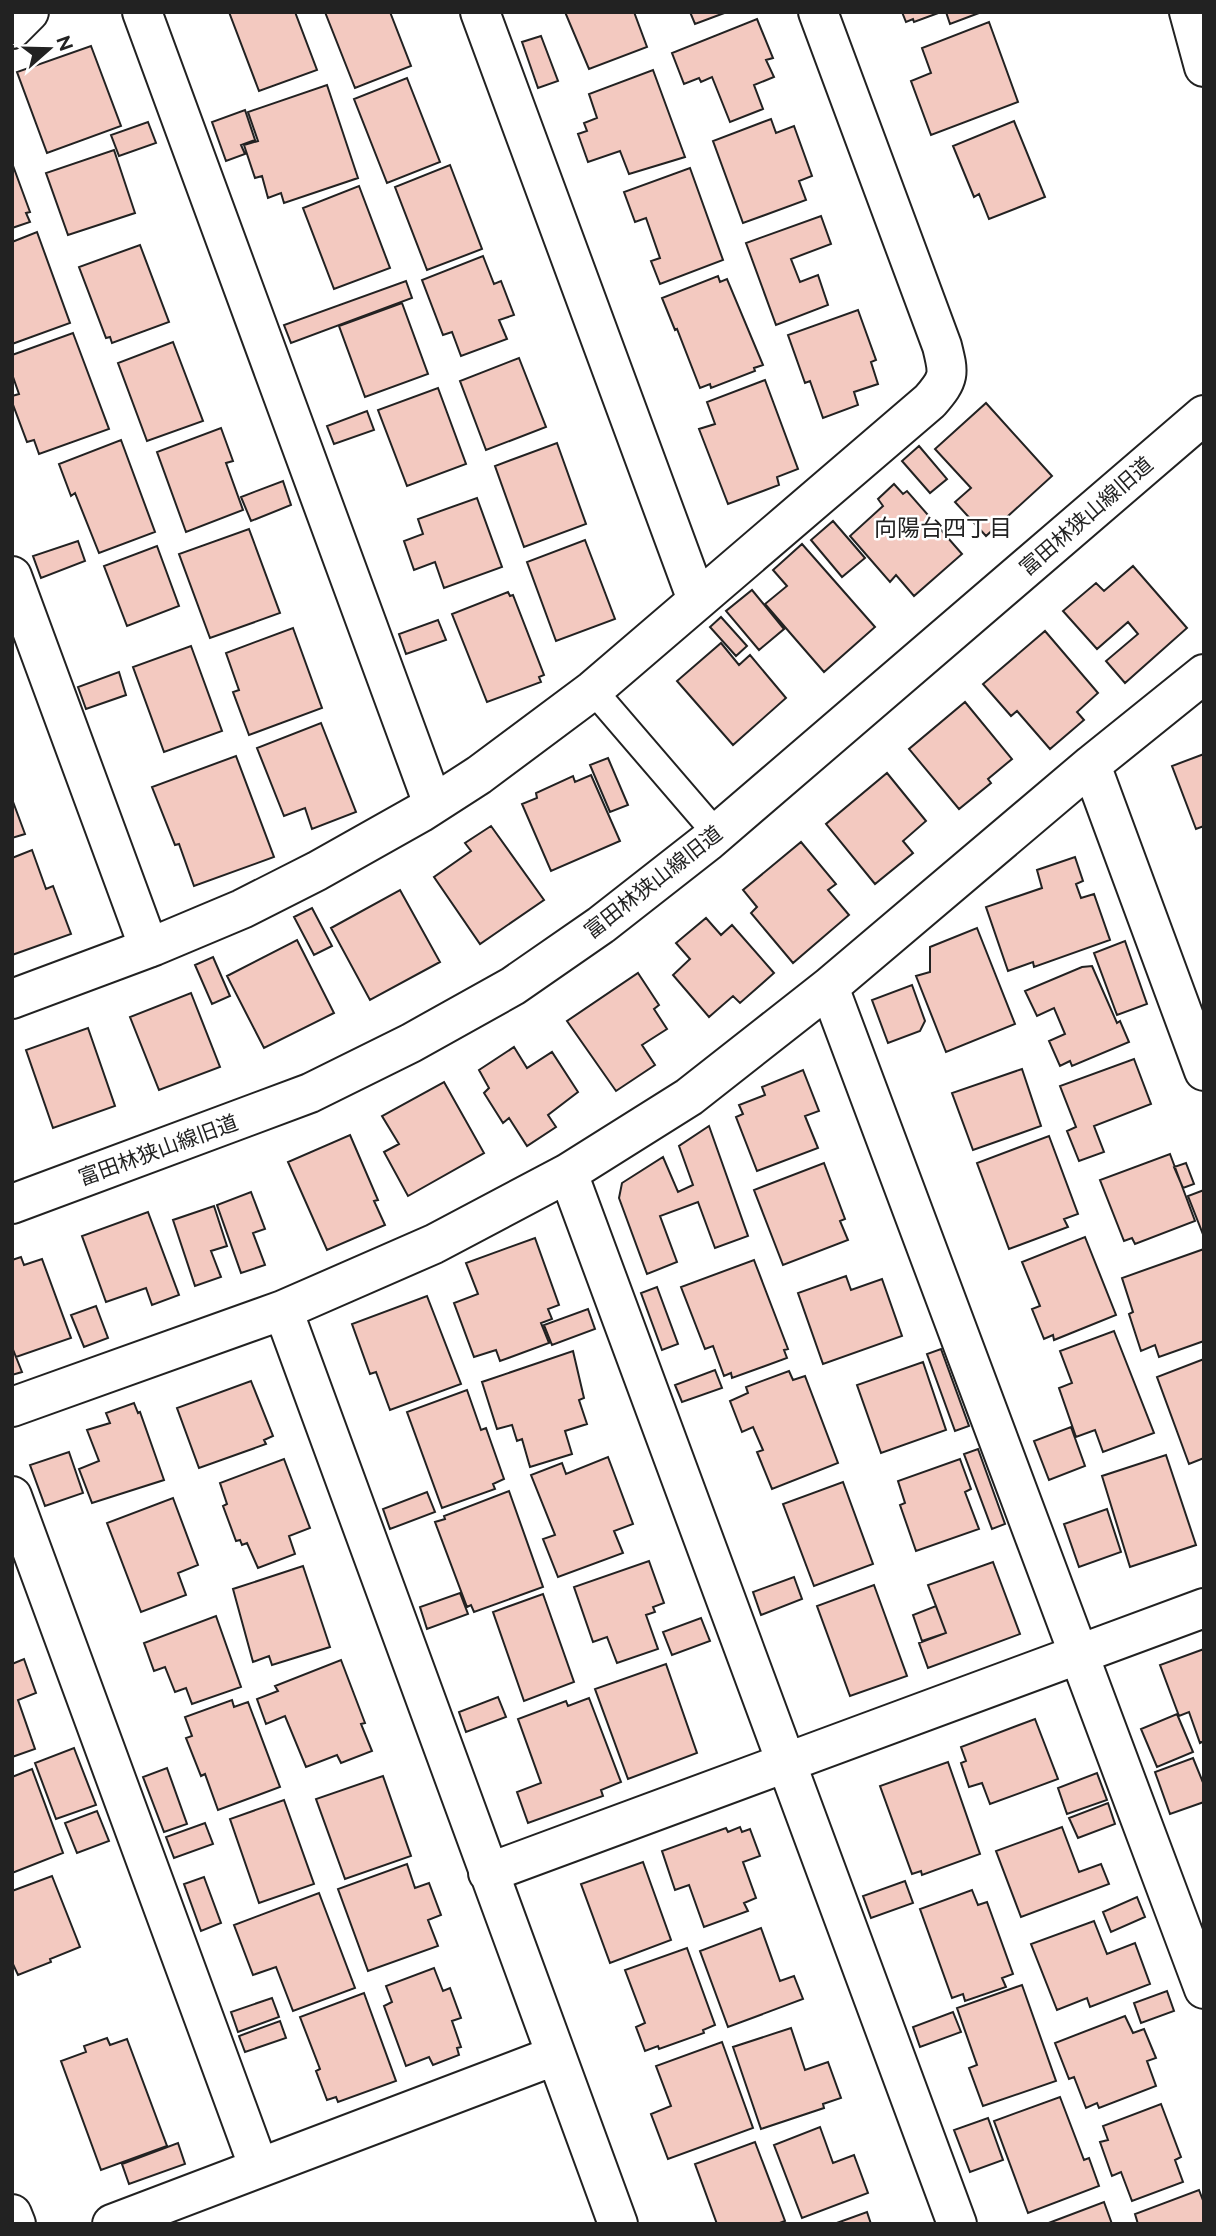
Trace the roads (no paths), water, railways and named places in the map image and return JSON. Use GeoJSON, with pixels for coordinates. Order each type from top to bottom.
{"type":"FeatureCollection","features":[{"type":"Feature","properties":{"kind":"street"},"geometry":{"type":"LineString","coordinates":[[12,29],[29,12]]}},
{"type":"Feature","properties":{"kind":"street"},"geometry":{"type":"LineString","coordinates":[[142,12],[433,804]]}},
{"type":"Feature","properties":{"kind":"street"},"geometry":{"type":"LineString","coordinates":[[480,12],[697,600]]}},
{"type":"Feature","properties":{"kind":"street"},"geometry":{"type":"LineString","coordinates":[[12,999],[149,947],[264,898],[317,871],[479,775],[593,690],[930,401],[944,384],[949,372],[942,346],[818,12]]}},
{"type":"Feature","properties":{"kind":"street"},"geometry":{"type":"LineString","coordinates":[[1189,12],[1204,67]]}},
{"type":"Feature","properties":{"kind":"street","name":"富田林狭山線旧道"},"geometry":{"type":"LineString","coordinates":[[12,1204],[310,1093],[411,1043],[513,986],[590,933],[716,833],[1204,415]]}},
{"type":"Feature","properties":{"kind":"street"},"geometry":{"type":"LineString","coordinates":[[12,576],[149,947]]}},
{"type":"Feature","properties":{"kind":"street"},"geometry":{"type":"LineString","coordinates":[[12,1407],[283,1311],[434,1244],[568,1173],[689,1097],[829,987],[1091,765],[1204,674]]}},
{"type":"Feature","properties":{"kind":"street"},"geometry":{"type":"LineString","coordinates":[[1091,765],[1204,1071]]}},
{"type":"Feature","properties":{"kind":"street"},"geometry":{"type":"LineString","coordinates":[[829,987],[1204,1989]]}},
{"type":"Feature","properties":{"kind":"street"},"geometry":{"type":"LineString","coordinates":[[568,1173],[957,2224]]}},
{"type":"Feature","properties":{"kind":"street"},"geometry":{"type":"LineString","coordinates":[[283,1311],[554,2056],[618,2224]]}},
{"type":"Feature","properties":{"kind":"street"},"geometry":{"type":"LineString","coordinates":[[12,1496],[259,2168]]}},
{"type":"Feature","properties":{"kind":"street"},"geometry":{"type":"LineString","coordinates":[[488,1873],[1204,1608]]}},
{"type":"Feature","properties":{"kind":"street"},"geometry":{"type":"LineString","coordinates":[[112,2224],[554,2056]]}},
{"type":"Feature","properties":{"kind":"street"},"geometry":{"type":"LineString","coordinates":[[12,2214],[16,2224]]}},
{"type":"Feature","properties":{"kind":"lane"},"geometry":{"type":"LineString","coordinates":[[593,690],[716,833]]}},
{"type":"Feature","properties":{"kind":"district","name":"向陽台四丁目"},"geometry":{"type":"Point","coordinates":[943,527]}}]}
